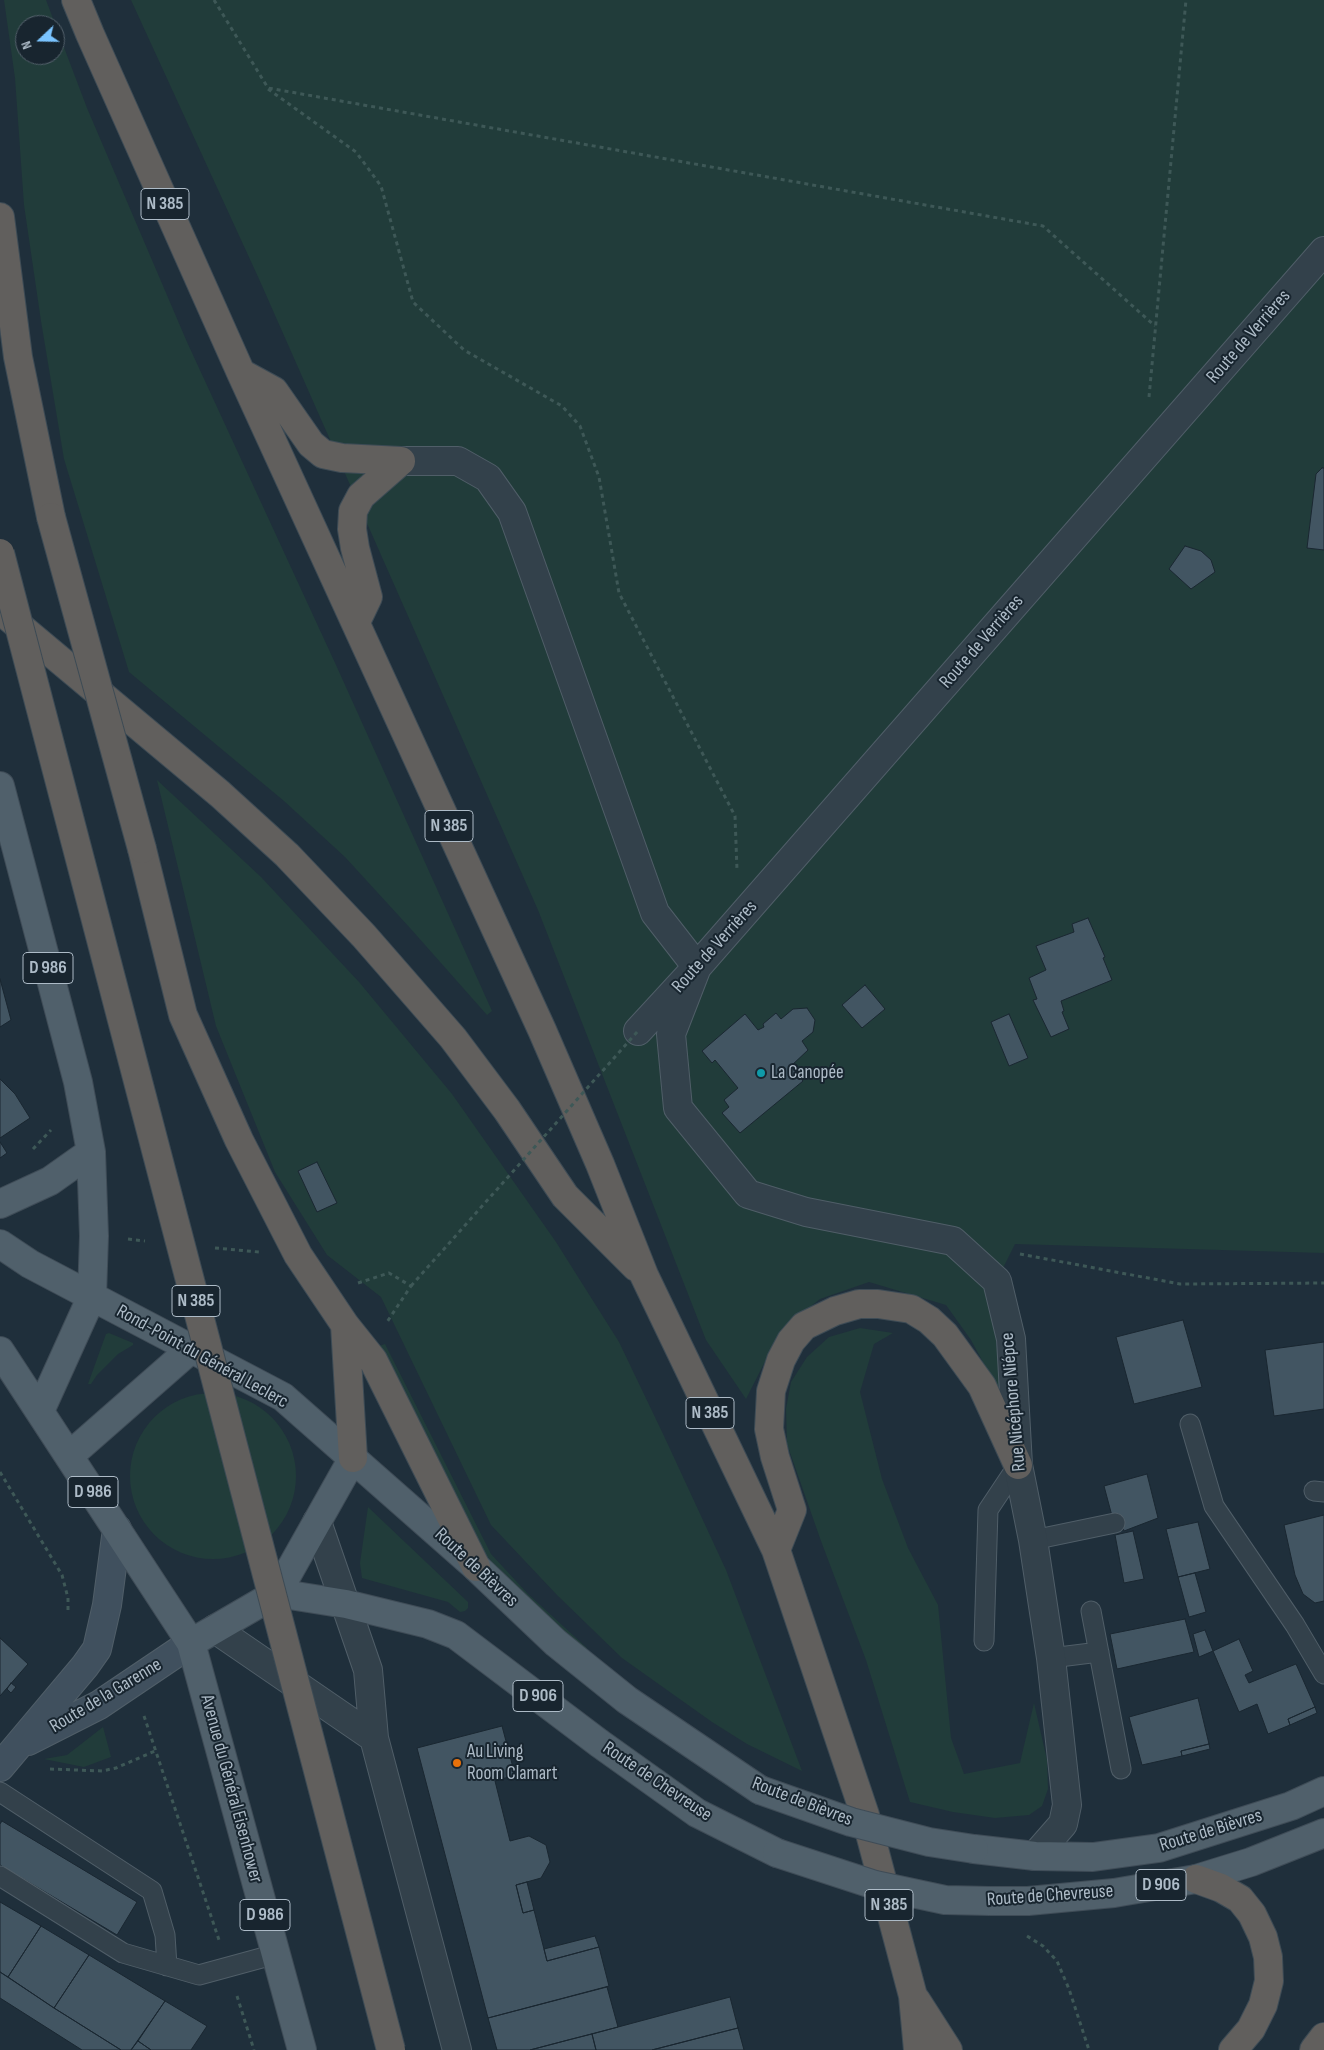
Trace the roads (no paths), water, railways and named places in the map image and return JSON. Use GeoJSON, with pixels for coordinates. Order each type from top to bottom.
{"type":"FeatureCollection","features":[{"type":"Feature","properties":{"kind":"highway","name":"N 385"},"geometry":{"type":"LineString","coordinates":[[76,0],[241,373],[542,1030],[600,1164],[644,1275],[776,1550],[865,1814],[914,1996],[918,2050]]}},
{"type":"Feature","properties":{"kind":"highway"},"geometry":{"type":"LineString","coordinates":[[0,217],[18,357],[51,517],[142,848],[183,1015],[238,1140],[298,1255],[345,1325],[373,1360],[476,1567]]}},
{"type":"Feature","properties":{"kind":"highway"},"geometry":{"type":"LineString","coordinates":[[241,373],[274,392],[311,444],[324,454],[342,458],[402,461]]}},
{"type":"Feature","properties":{"kind":"highway"},"geometry":{"type":"LineString","coordinates":[[356,622],[368,597],[353,538],[354,511],[361,496],[402,461]]}},
{"type":"Feature","properties":{"kind":"highway","name":"N 385"},"geometry":{"type":"LineString","coordinates":[[0,553],[391,2050]]}},
{"type":"Feature","properties":{"kind":"highway"},"geometry":{"type":"LineString","coordinates":[[0,610],[193,770],[287,854],[364,936],[453,1038],[507,1110],[565,1196],[644,1275]]}},
{"type":"Feature","properties":{"kind":"highway"},"geometry":{"type":"LineString","coordinates":[[776,1550],[792,1510],[775,1456],[769,1429],[771,1391],[781,1360],[791,1341],[804,1326],[835,1311],[859,1304],[878,1304],[911,1309],[929,1320],[945,1335],[982,1386],[1018,1465]]}},
{"type":"Feature","properties":{"kind":"highway"},"geometry":{"type":"LineString","coordinates":[[345,1325],[353,1458]]}},
{"type":"Feature","properties":{"kind":"highway"},"geometry":{"type":"LineString","coordinates":[[1196,1879],[1221,1888],[1240,1899],[1252,1914],[1263,1937],[1268,1957],[1269,1981],[1263,2005],[1250,2029],[1233,2050]]}},
{"type":"Feature","properties":{"kind":"highway"},"geometry":{"type":"LineString","coordinates":[[914,1996],[948,2050]]}},
{"type":"Feature","properties":{"kind":"highway"},"geometry":{"type":"LineString","coordinates":[[1314,2050],[1324,2036]]}},
{"type":"Feature","properties":{"kind":"main road","name":"D 986"},"geometry":{"type":"LineString","coordinates":[[0,786],[78,1082],[91,1152],[94,1236],[92,1296],[40,1411],[191,1643]]}},
{"type":"Feature","properties":{"kind":"main road"},"geometry":{"type":"LineString","coordinates":[[0,1204],[50,1181],[91,1152]]}},
{"type":"Feature","properties":{"kind":"main road","name":"Rond-Point du Général Leclerc"},"geometry":{"type":"LineString","coordinates":[[0,1244],[30,1264],[283,1397],[353,1458]]}},
{"type":"Feature","properties":{"kind":"main road"},"geometry":{"type":"LineString","coordinates":[[69,1456],[191,1349]]}},
{"type":"Feature","properties":{"kind":"main road"},"geometry":{"type":"LineString","coordinates":[[0,1351],[40,1411]]}},
{"type":"Feature","properties":{"kind":"main road"},"geometry":{"type":"LineString","coordinates":[[191,1643],[277,1593],[353,1458]]}},
{"type":"Feature","properties":{"kind":"main road","name":"Route de Bièvres"},"geometry":{"type":"LineString","coordinates":[[353,1458],[476,1567],[556,1643],[627,1700],[760,1790],[851,1822],[929,1842],[974,1849],[1035,1856],[1093,1857],[1159,1848],[1290,1806],[1324,1791]]}},
{"type":"Feature","properties":{"kind":"main road","name":"Route de la Garenne"},"geometry":{"type":"LineString","coordinates":[[1,1766],[85,1666],[97,1649],[107,1605],[117,1529]]}},
{"type":"Feature","properties":{"kind":"main road","name":"Route de Chevreuse"},"geometry":{"type":"LineString","coordinates":[[277,1593],[346,1604],[428,1624],[456,1635],[599,1743],[698,1813],[777,1853],[875,1885],[945,1900],[1028,1901],[1114,1893],[1196,1879],[1251,1862],[1324,1833]]}},
{"type":"Feature","properties":{"kind":"main road","name":"Route de la Garenne"},"geometry":{"type":"LineString","coordinates":[[20,1745],[99,1705],[191,1643]]}},
{"type":"Feature","properties":{"kind":"main road","name":"Avenue du Général Eisenhower"},"geometry":{"type":"LineString","coordinates":[[191,1643],[302,2050]]}},
{"type":"Feature","properties":{"kind":"street","name":"Route de Verrières"},"geometry":{"type":"LineString","coordinates":[[638,1031],[698,968],[1324,251]]}},
{"type":"Feature","properties":{"kind":"street"},"geometry":{"type":"LineString","coordinates":[[402,461],[458,461],[488,478],[512,512],[655,913],[698,968]]}},
{"type":"Feature","properties":{"kind":"street","name":"Rue Nicéphore Niépce"},"geometry":{"type":"LineString","coordinates":[[698,968],[671,1034],[678,1108],[748,1194],[806,1212],[953,1241],[997,1281],[1011,1339],[1018,1465],[1033,1540],[1051,1658],[1067,1805],[1063,1824],[1035,1856]]}},
{"type":"Feature","properties":{"kind":"street"},"geometry":{"type":"LineString","coordinates":[[317,1522],[370,1679],[374,1738],[457,2050]]}},
{"type":"Feature","properties":{"kind":"street"},"geometry":{"type":"LineString","coordinates":[[215,1629],[374,1738]]}},
{"type":"Feature","properties":{"kind":"lane"},"geometry":{"type":"LineString","coordinates":[[1190,1424],[1214,1506],[1296,1625],[1324,1674]]}},
{"type":"Feature","properties":{"kind":"lane"},"geometry":{"type":"LineString","coordinates":[[984,1641],[988,1510],[1018,1465]]}},
{"type":"Feature","properties":{"kind":"lane"},"geometry":{"type":"LineString","coordinates":[[1033,1540],[1116,1523]]}},
{"type":"Feature","properties":{"kind":"lane"},"geometry":{"type":"LineString","coordinates":[[1091,1611],[1121,1769]]}},
{"type":"Feature","properties":{"kind":"lane"},"geometry":{"type":"LineString","coordinates":[[1051,1658],[1099,1652]]}},
{"type":"Feature","properties":{"kind":"lane"},"geometry":{"type":"LineString","coordinates":[[0,1792],[152,1891],[165,1935],[167,1966]]}},
{"type":"Feature","properties":{"kind":"lane"},"geometry":{"type":"LineString","coordinates":[[0,1876],[123,1953],[167,1966],[199,1975],[276,1954]]}},
{"type":"Feature","properties":{"kind":"lane"},"geometry":{"type":"LineString","coordinates":[[1300,2050],[1324,2036]]}},
{"type":"Feature","properties":{"kind":"place","name":"La Canopée"},"geometry":{"type":"Point","coordinates":[761,1073]}},
{"type":"Feature","properties":{"kind":"place","name":"Au Living Room Clamart"},"geometry":{"type":"Point","coordinates":[457,1763]}}]}
